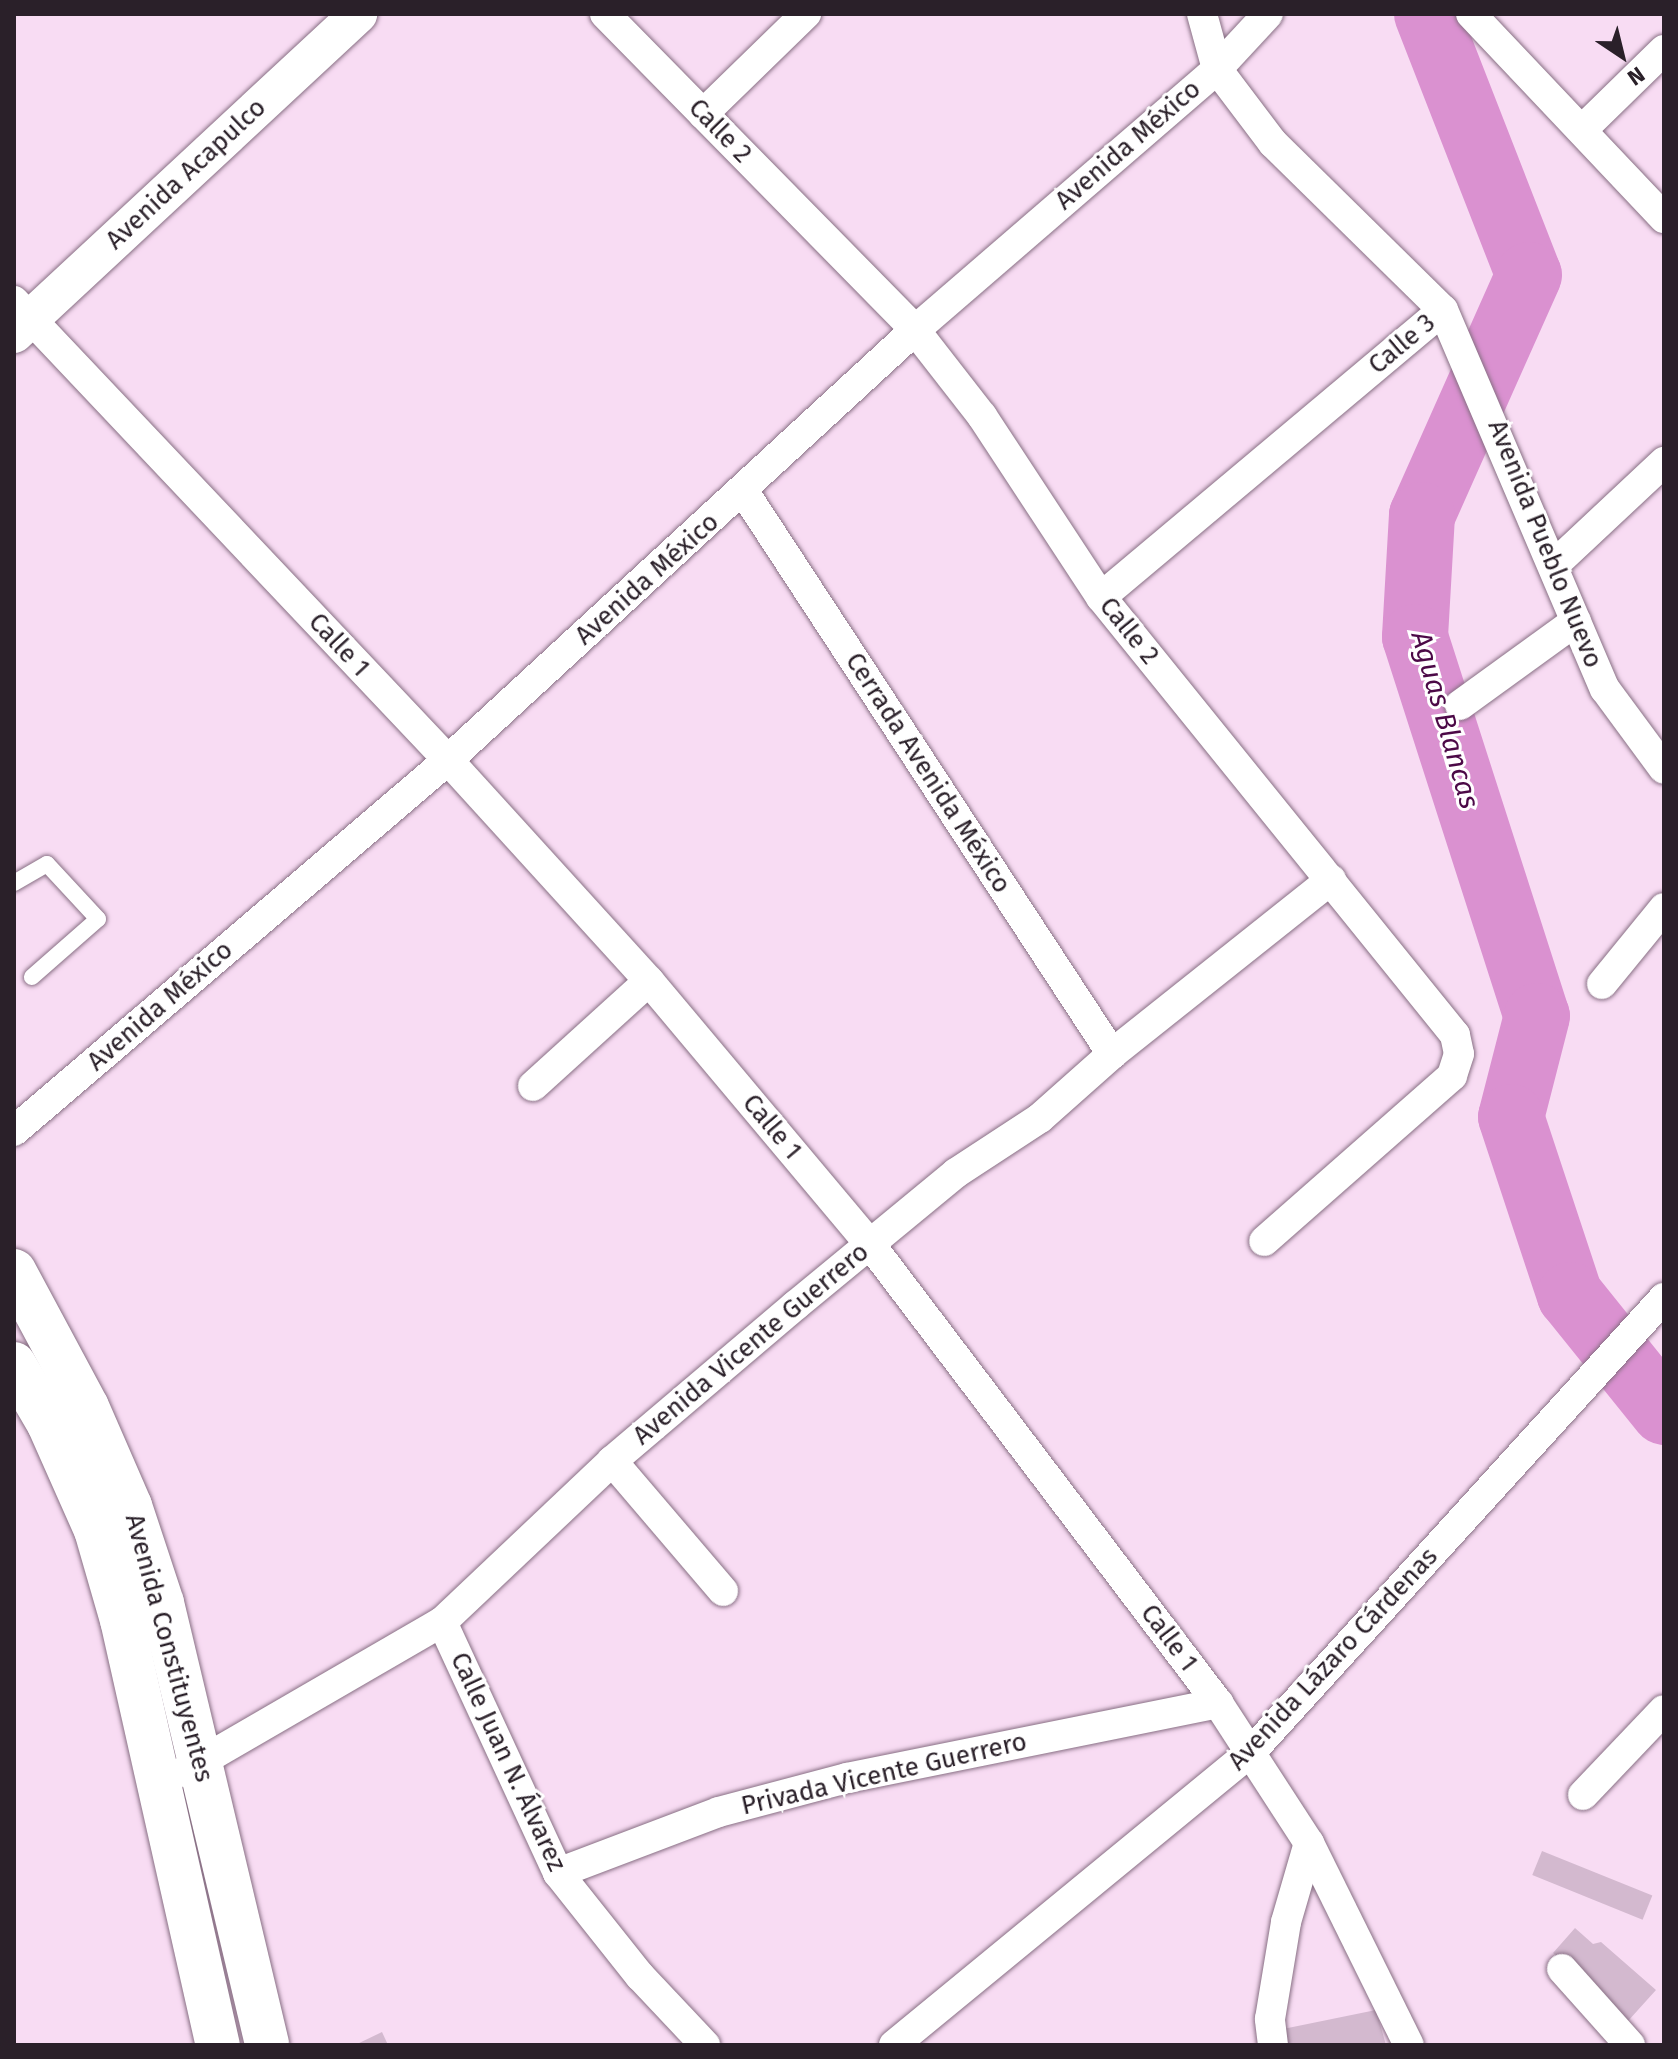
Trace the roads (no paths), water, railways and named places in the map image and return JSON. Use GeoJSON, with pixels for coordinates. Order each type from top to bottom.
{"type":"FeatureCollection","features":[{"type":"Feature","properties":{"kind":"main road","name":"Avenida Constituyentes"},"geometry":{"type":"LineString","coordinates":[[14,1271],[87,1407],[130,1506],[162,1603],[267,2045]]}},
{"type":"Feature","properties":{"kind":"main road","name":"Avenida Constituyentes"},"geometry":{"type":"LineString","coordinates":[[14,1364],[49,1424],[96,1530],[218,2045]]}},
{"type":"Feature","properties":{"kind":"street","name":"Avenida Acapulco"},"geometry":{"type":"LineString","coordinates":[[20,318],[358,14]]}},
{"type":"Feature","properties":{"kind":"street","name":"Calle 2"},"geometry":{"type":"LineString","coordinates":[[605,14],[915,330],[982,416],[1101,597],[1455,1035],[1459,1054],[1452,1076],[1264,1241]]}},
{"type":"Feature","properties":{"kind":"street"},"geometry":{"type":"LineString","coordinates":[[703,114],[806,14]]}},
{"type":"Feature","properties":{"kind":"street","name":"Calle 3"},"geometry":{"type":"LineString","coordinates":[[1101,597],[1443,310],[1273,143],[1217,69],[1202,14]]}},
{"type":"Feature","properties":{"kind":"street","name":"Avenida México"},"geometry":{"type":"LineString","coordinates":[[14,1131],[448,760],[744,492],[915,330],[1217,69],[1268,14]]}},
{"type":"Feature","properties":{"kind":"street"},"geometry":{"type":"LineString","coordinates":[[1471,14],[1664,218]]}},
{"type":"Feature","properties":{"kind":"street"},"geometry":{"type":"LineString","coordinates":[[1583,129],[1664,50]]}},
{"type":"Feature","properties":{"kind":"street","name":"Avenida Pueblo Nuevo"},"geometry":{"type":"LineString","coordinates":[[1443,310],[1487,403],[1605,689],[1664,769]]}},
{"type":"Feature","properties":{"kind":"street","name":"Calle 1"},"geometry":{"type":"LineString","coordinates":[[20,318],[448,760],[649,981],[870,1244],[1218,1703],[1251,1752],[1309,1843],[1409,2045]]}},
{"type":"Feature","properties":{"kind":"street"},"geometry":{"type":"LineString","coordinates":[[1554,565],[1664,462]]}},
{"type":"Feature","properties":{"kind":"street","name":"Cerrada Avenida México"},"geometry":{"type":"LineString","coordinates":[[744,492],[1112,1054]]}},
{"type":"Feature","properties":{"kind":"street"},"geometry":{"type":"LineString","coordinates":[[1460,705],[1576,621]]}},
{"type":"Feature","properties":{"kind":"street","name":"Avenida Vicente Guerrero"},"geometry":{"type":"LineString","coordinates":[[158,1786],[442,1622],[612,1461],[870,1244],[956,1173],[1040,1118],[1112,1054],[1331,880]]}},
{"type":"Feature","properties":{"kind":"street"},"geometry":{"type":"LineString","coordinates":[[1602,984],[1664,908]]}},
{"type":"Feature","properties":{"kind":"street"},"geometry":{"type":"LineString","coordinates":[[533,1086],[649,981]]}},
{"type":"Feature","properties":{"kind":"street","name":"Avenida Lázaro Cárdenas"},"geometry":{"type":"LineString","coordinates":[[894,2045],[1251,1752],[1597,1367],[1664,1298]]}},
{"type":"Feature","properties":{"kind":"street"},"geometry":{"type":"LineString","coordinates":[[612,1461],[723,1591]]}},
{"type":"Feature","properties":{"kind":"street","name":"Calle Juan N. Álvarez"},"geometry":{"type":"LineString","coordinates":[[442,1622],[558,1873],[640,1976],[705,2045]]}},
{"type":"Feature","properties":{"kind":"street","name":"Privada Vicente Guerrero"},"geometry":{"type":"LineString","coordinates":[[558,1873],[719,1812],[847,1778],[1218,1703]]}},
{"type":"Feature","properties":{"kind":"street"},"geometry":{"type":"LineString","coordinates":[[1583,1795],[1664,1710]]}},
{"type":"Feature","properties":{"kind":"street"},"geometry":{"type":"LineString","coordinates":[[1273,2045],[1270,2019],[1286,1922],[1309,1843]]}},
{"type":"Feature","properties":{"kind":"street"},"geometry":{"type":"LineString","coordinates":[[1562,1969],[1630,2045]]}},
{"type":"Feature","properties":{"kind":"lane"},"geometry":{"type":"LineString","coordinates":[[14,883],[47,864],[98,919],[32,977]]}},
{"type":"Feature","properties":{"kind":"waterway","name":"Aguas Blancas"},"geometry":{"type":"LineString","coordinates":[[1427,14],[1529,275],[1422,515],[1415,637],[1537,1016],[1511,1117],[1570,1295],[1664,1412]]}}]}
